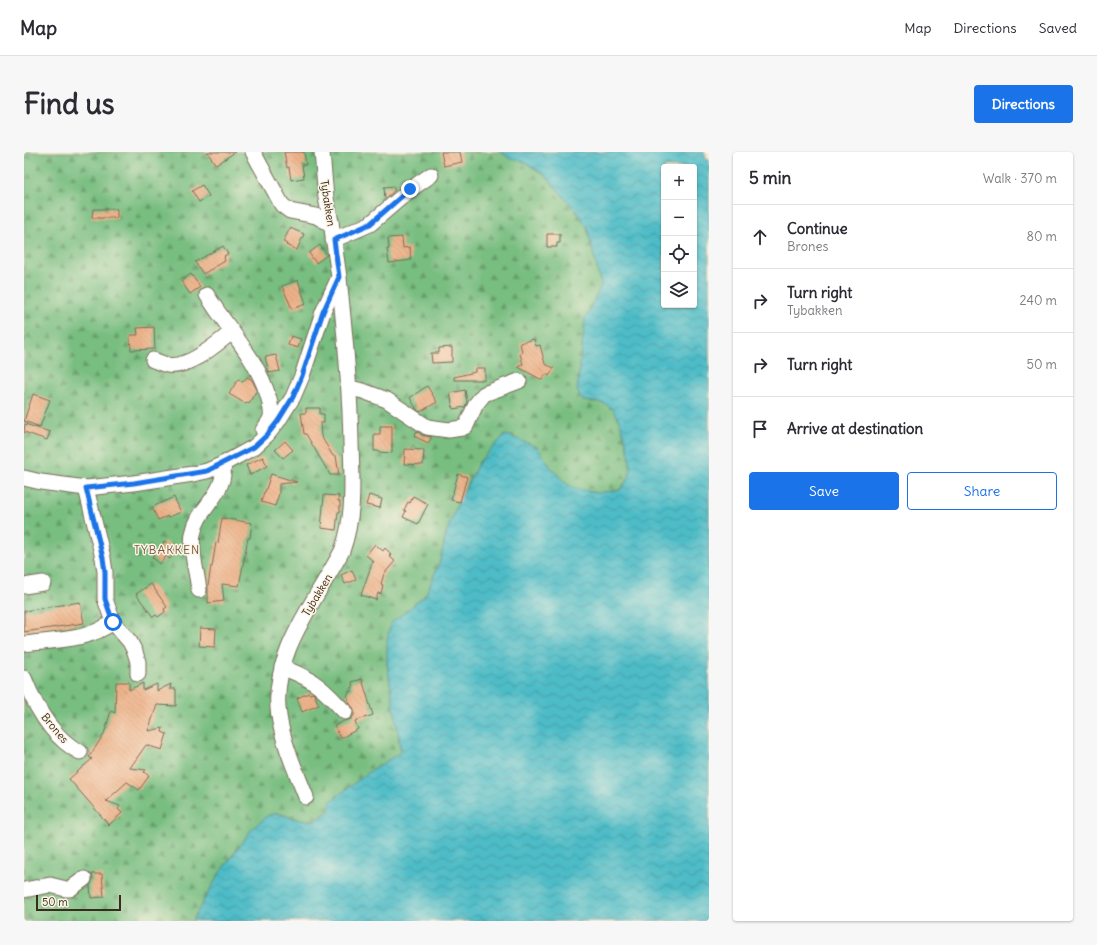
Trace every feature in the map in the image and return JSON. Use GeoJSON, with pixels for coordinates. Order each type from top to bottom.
{"type":"FeatureCollection","features":[{"type":"Feature","properties":{"kind":"street"},"geometry":{"type":"LineString","coordinates":[[253,152],[282,205],[290,211],[316,216],[327,222],[331,222]]}},
{"type":"Feature","properties":{"kind":"street","name":"Tybakken"},"geometry":{"type":"LineString","coordinates":[[306,797],[283,734],[278,715],[278,694],[282,667],[292,638],[342,551],[351,516],[353,487],[350,388],[339,277],[326,198],[322,152]]}},
{"type":"Feature","properties":{"kind":"street"},"geometry":{"type":"LineString","coordinates":[[334,240],[370,224],[410,189],[431,175]]}},
{"type":"Feature","properties":{"kind":"street"},"geometry":{"type":"LineString","coordinates":[[24,478],[41,482],[86,488],[134,483],[207,471],[254,447],[267,435],[278,421],[293,397],[302,376],[323,312],[339,277]]}},
{"type":"Feature","properties":{"kind":"street"},"geometry":{"type":"LineString","coordinates":[[207,295],[217,312],[246,350],[266,386],[271,407],[271,418],[263,430],[267,435]]}},
{"type":"Feature","properties":{"kind":"street"},"geometry":{"type":"LineString","coordinates":[[153,360],[166,365],[184,363],[203,354],[232,332]]}},
{"type":"Feature","properties":{"kind":"street"},"geometry":{"type":"LineString","coordinates":[[350,388],[363,390],[387,400],[428,427],[449,430],[466,426],[476,404],[484,394],[519,381]]}},
{"type":"Feature","properties":{"kind":"street"},"geometry":{"type":"LineString","coordinates":[[199,590],[193,534],[198,521],[220,488],[224,474],[223,464]]}},
{"type":"Feature","properties":{"kind":"street"},"geometry":{"type":"LineString","coordinates":[[86,488],[103,558],[105,572],[105,599],[113,622],[130,642],[138,662],[138,674]]}},
{"type":"Feature","properties":{"kind":"street"},"geometry":{"type":"LineString","coordinates":[[24,586],[43,583]]}},
{"type":"Feature","properties":{"kind":"street"},"geometry":{"type":"LineString","coordinates":[[24,644],[83,637],[104,629],[113,622]]}},
{"type":"Feature","properties":{"kind":"street"},"geometry":{"type":"LineString","coordinates":[[282,667],[315,683],[345,712]]}},
{"type":"Feature","properties":{"kind":"street","name":"Brones"},"geometry":{"type":"LineString","coordinates":[[24,678],[36,704],[47,720],[66,743],[80,752]]}},
{"type":"Feature","properties":{"kind":"street"},"geometry":{"type":"LineString","coordinates":[[24,890],[50,885],[70,889],[84,879]]}},
{"type":"Feature","properties":{"kind":"green space"},"geometry":{"type":"Polygon","coordinates":[[[24,152],[501,152],[510,159],[523,161],[545,175],[576,211],[587,227],[601,285],[583,401],[607,404],[618,418],[630,459],[630,474],[620,490],[597,493],[573,488],[564,482],[550,466],[504,435],[479,462],[458,503],[447,531],[440,561],[426,594],[387,663],[401,752],[366,774],[329,811],[316,820],[300,820],[277,813],[252,829],[219,874],[192,921],[24,921],[24,152]]]}},
{"type":"Feature","properties":{"kind":"water"},"geometry":{"type":"Polygon","coordinates":[[[501,152],[704,152],[706,159],[709,160],[709,921],[192,921],[219,874],[252,829],[267,816],[277,813],[300,820],[316,820],[329,811],[330,802],[366,774],[401,752],[387,663],[387,639],[391,623],[426,594],[440,561],[447,531],[458,503],[479,462],[501,439],[505,435],[510,436],[537,447],[550,466],[564,482],[574,488],[597,493],[620,490],[630,474],[628,449],[622,428],[614,411],[604,404],[583,401],[577,391],[585,319],[601,285],[587,227],[576,211],[545,175],[523,161],[510,159],[501,152]]]}},
{"type":"Feature","properties":{"kind":"building"},"geometry":{"type":"Polygon","coordinates":[[[207,152],[235,152],[216,165],[207,152]]]}},
{"type":"Feature","properties":{"kind":"building"},"geometry":{"type":"Polygon","coordinates":[[[284,152],[304,152],[306,165],[302,165],[304,178],[291,180],[289,167],[287,168],[284,152]]]}},
{"type":"Feature","properties":{"kind":"building"},"geometry":{"type":"Polygon","coordinates":[[[441,152],[460,152],[462,162],[444,166],[441,152]]]}},
{"type":"Feature","properties":{"kind":"building"},"geometry":{"type":"Polygon","coordinates":[[[202,185],[209,196],[199,202],[192,191],[202,185]]]}},
{"type":"Feature","properties":{"kind":"building"},"geometry":{"type":"Polygon","coordinates":[[[394,186],[394,191],[385,199],[384,187],[394,186]]]}},
{"type":"Feature","properties":{"kind":"building"},"geometry":{"type":"Polygon","coordinates":[[[93,209],[117,209],[117,218],[92,218],[93,209]]]}},
{"type":"Feature","properties":{"kind":"building"},"geometry":{"type":"Polygon","coordinates":[[[290,228],[304,234],[297,250],[283,242],[290,228]]]}},
{"type":"Feature","properties":{"kind":"building"},"geometry":{"type":"Polygon","coordinates":[[[547,234],[560,234],[560,243],[557,243],[557,247],[547,247],[547,234]]]}},
{"type":"Feature","properties":{"kind":"building"},"geometry":{"type":"Polygon","coordinates":[[[402,237],[403,248],[410,247],[411,260],[389,263],[387,249],[389,249],[388,238],[402,237]]]}},
{"type":"Feature","properties":{"kind":"building"},"geometry":{"type":"Polygon","coordinates":[[[320,245],[327,255],[316,263],[309,253],[320,245]]]}},
{"type":"Feature","properties":{"kind":"building"},"geometry":{"type":"Polygon","coordinates":[[[223,246],[228,254],[224,256],[225,261],[203,274],[195,262],[223,246]]]}},
{"type":"Feature","properties":{"kind":"building"},"geometry":{"type":"Polygon","coordinates":[[[191,274],[200,287],[190,294],[181,281],[191,274]]]}},
{"type":"Feature","properties":{"kind":"building"},"geometry":{"type":"Polygon","coordinates":[[[298,280],[306,304],[292,309],[282,286],[298,280]]]}},
{"type":"Feature","properties":{"kind":"building"},"geometry":{"type":"Polygon","coordinates":[[[154,327],[155,349],[131,350],[130,335],[138,335],[137,328],[154,327]]]}},
{"type":"Feature","properties":{"kind":"building"},"geometry":{"type":"Polygon","coordinates":[[[291,336],[301,339],[298,348],[288,345],[291,336]]]}},
{"type":"Feature","properties":{"kind":"building"},"geometry":{"type":"Polygon","coordinates":[[[534,339],[536,346],[540,345],[545,364],[554,368],[549,376],[546,374],[542,380],[518,367],[523,364],[520,354],[522,352],[520,343],[534,339]]]}},
{"type":"Feature","properties":{"kind":"building"},"geometry":{"type":"Polygon","coordinates":[[[452,347],[452,362],[432,363],[431,353],[439,353],[439,348],[452,347]]]}},
{"type":"Feature","properties":{"kind":"building"},"geometry":{"type":"Polygon","coordinates":[[[276,355],[280,371],[269,373],[265,357],[276,355]]]}},
{"type":"Feature","properties":{"kind":"building"},"geometry":{"type":"Polygon","coordinates":[[[475,368],[485,368],[485,380],[454,380],[454,377],[475,372],[475,368]]]}},
{"type":"Feature","properties":{"kind":"building"},"geometry":{"type":"Polygon","coordinates":[[[247,377],[252,380],[257,390],[249,403],[247,402],[246,404],[229,394],[238,379],[243,382],[247,377]]]}},
{"type":"Feature","properties":{"kind":"building"},"geometry":{"type":"Polygon","coordinates":[[[427,386],[437,402],[420,412],[417,410],[410,398],[427,386]]]}},
{"type":"Feature","properties":{"kind":"building"},"geometry":{"type":"Polygon","coordinates":[[[465,390],[467,402],[465,407],[453,409],[450,393],[465,390]]]}},
{"type":"Feature","properties":{"kind":"building"},"geometry":{"type":"Polygon","coordinates":[[[33,394],[50,400],[40,427],[24,421],[33,394]]]}},
{"type":"Feature","properties":{"kind":"building"},"geometry":{"type":"Polygon","coordinates":[[[306,408],[320,408],[320,414],[324,414],[324,423],[320,423],[321,436],[333,456],[336,456],[339,475],[330,475],[306,434],[304,434],[301,413],[306,413],[306,408]]]}},
{"type":"Feature","properties":{"kind":"building"},"geometry":{"type":"Polygon","coordinates":[[[25,424],[50,432],[47,440],[24,432],[25,424]]]}},
{"type":"Feature","properties":{"kind":"building"},"geometry":{"type":"Polygon","coordinates":[[[380,426],[392,426],[392,453],[374,451],[374,434],[380,434],[380,426]]]}},
{"type":"Feature","properties":{"kind":"building"},"geometry":{"type":"Polygon","coordinates":[[[417,431],[422,435],[432,437],[428,443],[414,436],[417,431]]]}},
{"type":"Feature","properties":{"kind":"building"},"geometry":{"type":"Polygon","coordinates":[[[285,441],[293,450],[283,458],[275,450],[285,441]]]}},
{"type":"Feature","properties":{"kind":"building"},"geometry":{"type":"Polygon","coordinates":[[[405,449],[424,450],[423,465],[404,464],[405,449]]]}},
{"type":"Feature","properties":{"kind":"building"},"geometry":{"type":"Polygon","coordinates":[[[263,457],[267,466],[250,475],[246,465],[263,457]]]}},
{"type":"Feature","properties":{"kind":"building"},"geometry":{"type":"Polygon","coordinates":[[[271,474],[297,482],[279,484],[279,494],[275,506],[261,502],[271,474]]]}},
{"type":"Feature","properties":{"kind":"building"},"geometry":{"type":"Polygon","coordinates":[[[458,474],[467,477],[460,502],[451,500],[458,474]]]}},
{"type":"Feature","properties":{"kind":"building"},"geometry":{"type":"Polygon","coordinates":[[[324,495],[339,496],[338,501],[340,501],[340,512],[338,512],[336,530],[321,528],[324,495]]]}},
{"type":"Feature","properties":{"kind":"building"},"geometry":{"type":"Polygon","coordinates":[[[369,495],[382,499],[380,508],[366,505],[369,495]]]}},
{"type":"Feature","properties":{"kind":"building"},"geometry":{"type":"Polygon","coordinates":[[[413,496],[428,504],[418,524],[403,517],[406,511],[404,510],[408,502],[410,503],[413,496]]]}},
{"type":"Feature","properties":{"kind":"building"},"geometry":{"type":"Polygon","coordinates":[[[174,497],[181,512],[158,520],[152,507],[174,497]]]}},
{"type":"Feature","properties":{"kind":"building"},"geometry":{"type":"Polygon","coordinates":[[[222,518],[252,523],[250,538],[248,538],[239,586],[222,584],[224,601],[208,603],[208,586],[211,566],[212,567],[216,542],[218,543],[222,518]]]}},
{"type":"Feature","properties":{"kind":"building"},"geometry":{"type":"Polygon","coordinates":[[[165,541],[176,551],[170,559],[166,556],[160,564],[152,557],[165,541]]]}},
{"type":"Feature","properties":{"kind":"building"},"geometry":{"type":"Polygon","coordinates":[[[375,544],[383,551],[385,548],[391,554],[389,556],[395,561],[384,574],[381,584],[383,585],[381,594],[378,593],[376,600],[361,595],[372,563],[374,562],[366,555],[375,544]]]}},
{"type":"Feature","properties":{"kind":"building"},"geometry":{"type":"Polygon","coordinates":[[[352,570],[356,580],[345,584],[341,575],[352,570]]]}},
{"type":"Feature","properties":{"kind":"building"},"geometry":{"type":"Polygon","coordinates":[[[151,584],[167,607],[164,609],[165,612],[158,617],[156,615],[153,617],[136,594],[151,584]]]}},
{"type":"Feature","properties":{"kind":"building"},"geometry":{"type":"Polygon","coordinates":[[[80,602],[84,623],[24,632],[24,611],[80,602]]]}},
{"type":"Feature","properties":{"kind":"building"},"geometry":{"type":"Polygon","coordinates":[[[200,628],[216,629],[215,647],[199,646],[200,628]]]}},
{"type":"Feature","properties":{"kind":"building"},"geometry":{"type":"Polygon","coordinates":[[[362,679],[373,715],[355,721],[358,729],[341,738],[334,726],[351,719],[354,715],[354,709],[350,704],[347,695],[353,688],[352,682],[362,679]]]}},
{"type":"Feature","properties":{"kind":"building"},"geometry":{"type":"Polygon","coordinates":[[[116,682],[129,682],[129,690],[143,683],[143,690],[157,684],[157,691],[171,684],[170,689],[176,689],[176,706],[157,705],[148,731],[163,728],[162,732],[167,734],[162,750],[146,745],[130,768],[146,770],[144,772],[149,776],[139,790],[127,782],[106,801],[120,806],[118,809],[122,813],[109,825],[69,779],[92,759],[89,757],[104,734],[111,711],[115,713],[116,682]]]}},
{"type":"Feature","properties":{"kind":"building"},"geometry":{"type":"Polygon","coordinates":[[[309,693],[314,694],[319,705],[302,712],[297,698],[309,693]]]}},
{"type":"Feature","properties":{"kind":"building"},"geometry":{"type":"Polygon","coordinates":[[[92,874],[102,874],[104,897],[91,898],[90,886],[93,879],[92,874]]]}},
{"type":"Feature","properties":{"kind":"district","name":"TYBAKKEN"},"geometry":{"type":"Point","coordinates":[167,549]}},
{"type":"Feature","properties":{"kind":"route"},"geometry":{"type":"LineString","coordinates":[[113,622],[105,599],[105,572],[103,558],[86,488],[134,483],[207,471],[254,447],[267,435],[278,421],[293,397],[302,376],[323,312],[339,277],[334,240],[370,224],[410,189]]}}]}
